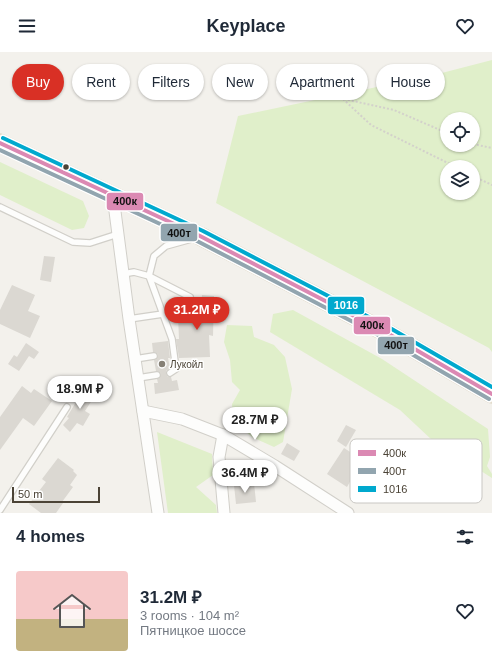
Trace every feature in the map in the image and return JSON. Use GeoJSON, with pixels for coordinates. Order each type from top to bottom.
{"type":"FeatureCollection","features":[{"type":"Feature","properties":{"kind":"main road"},"geometry":{"type":"LineString","coordinates":[[0,143],[200,236],[387,333],[490,394]]}},
{"type":"Feature","properties":{"kind":"street"},"geometry":{"type":"LineString","coordinates":[[113,196],[129,319],[158,513]]}},
{"type":"Feature","properties":{"kind":"street"},"geometry":{"type":"LineString","coordinates":[[143,411],[182,419],[223,435],[275,466],[348,513]]}},
{"type":"Feature","properties":{"kind":"street"},"geometry":{"type":"LineString","coordinates":[[223,435],[219,457],[224,513]]}},
{"type":"Feature","properties":{"kind":"lane"},"geometry":{"type":"LineString","coordinates":[[0,207],[74,242],[90,242],[118,234]]}},
{"type":"Feature","properties":{"kind":"lane"},"geometry":{"type":"LineString","coordinates":[[170,373],[176,369],[171,354],[172,339],[149,276],[154,256],[166,246],[200,236]]}},
{"type":"Feature","properties":{"kind":"lane"},"geometry":{"type":"LineString","coordinates":[[123,274],[134,272],[149,276],[190,297]]}},
{"type":"Feature","properties":{"kind":"lane"},"geometry":{"type":"LineString","coordinates":[[129,319],[163,314]]}},
{"type":"Feature","properties":{"kind":"lane"},"geometry":{"type":"LineString","coordinates":[[135,359],[154,356]]}},
{"type":"Feature","properties":{"kind":"lane"},"geometry":{"type":"LineString","coordinates":[[138,378],[157,375]]}},
{"type":"Feature","properties":{"kind":"lane"},"geometry":{"type":"LineString","coordinates":[[0,510],[67,407]]}},
{"type":"Feature","properties":{"kind":"path"},"geometry":{"type":"LineString","coordinates":[[440,130],[394,110],[343,99],[371,125],[442,160]]}},
{"type":"Feature","properties":{"kind":"path"},"geometry":{"type":"LineString","coordinates":[[480,145],[492,148]]}},
{"type":"Feature","properties":{"kind":"path"},"geometry":{"type":"LineString","coordinates":[[480,179],[492,185]]}},
{"type":"Feature","properties":{"kind":"green space"},"geometry":{"type":"Polygon","coordinates":[[[492,60],[492,352],[489,348],[216,203],[238,116],[314,100],[368,100],[368,89],[376,87],[376,100],[445,100],[445,72],[492,60]]]}},
{"type":"Feature","properties":{"kind":"green space"},"geometry":{"type":"Polygon","coordinates":[[[0,162],[83,201],[89,216],[84,228],[72,230],[0,195],[0,162]]]}},
{"type":"Feature","properties":{"kind":"green space"},"geometry":{"type":"Polygon","coordinates":[[[293,310],[382,359],[488,429],[490,457],[487,466],[492,474],[492,478],[482,472],[482,439],[431,439],[400,410],[270,332],[273,314],[293,310]]]}},
{"type":"Feature","properties":{"kind":"green space"},"geometry":{"type":"Polygon","coordinates":[[[227,325],[252,326],[254,337],[274,345],[285,357],[292,389],[283,442],[274,447],[252,437],[233,421],[232,404],[240,390],[232,382],[230,360],[224,342],[227,325]]]}},
{"type":"Feature","properties":{"kind":"green space"},"geometry":{"type":"Polygon","coordinates":[[[157,432],[212,454],[213,475],[196,487],[216,505],[217,513],[168,513],[157,432]]]}},
{"type":"Feature","properties":{"kind":"building"},"geometry":{"type":"Polygon","coordinates":[[[44,256],[55,257],[51,282],[40,280],[44,256]]]}},
{"type":"Feature","properties":{"kind":"building"},"geometry":{"type":"Polygon","coordinates":[[[12,285],[35,295],[28,311],[40,316],[30,338],[0,324],[0,310],[12,285]]]}},
{"type":"Feature","properties":{"kind":"building"},"geometry":{"type":"Polygon","coordinates":[[[202,295],[214,296],[213,336],[209,335],[210,357],[179,358],[176,339],[179,339],[178,316],[197,316],[197,309],[201,309],[202,295]]]}},
{"type":"Feature","properties":{"kind":"building","name":"Лукойл"},"geometry":{"type":"Polygon","coordinates":[[[168,341],[170,358],[168,358],[170,368],[166,371],[166,374],[168,377],[171,377],[172,381],[177,380],[179,390],[155,394],[154,383],[158,383],[157,379],[160,378],[161,375],[160,372],[156,371],[154,360],[157,359],[158,356],[157,353],[153,352],[152,343],[168,341]]]}},
{"type":"Feature","properties":{"kind":"building"},"geometry":{"type":"Polygon","coordinates":[[[26,343],[39,352],[34,359],[29,356],[19,371],[8,364],[14,355],[17,357],[26,343]]]}},
{"type":"Feature","properties":{"kind":"building"},"geometry":{"type":"Polygon","coordinates":[[[22,386],[31,393],[34,389],[52,401],[34,426],[23,418],[0,450],[0,417],[22,386]]]}},
{"type":"Feature","properties":{"kind":"building"},"geometry":{"type":"Polygon","coordinates":[[[85,387],[96,394],[85,411],[90,414],[83,426],[77,423],[70,432],[63,425],[69,418],[67,417],[85,387]]]}},
{"type":"Feature","properties":{"kind":"building"},"geometry":{"type":"Polygon","coordinates":[[[346,425],[356,430],[346,447],[337,441],[346,425]]]}},
{"type":"Feature","properties":{"kind":"building"},"geometry":{"type":"Polygon","coordinates":[[[287,443],[300,451],[294,461],[281,454],[287,443]]]}},
{"type":"Feature","properties":{"kind":"building"},"geometry":{"type":"Polygon","coordinates":[[[344,448],[350,452],[350,482],[347,487],[327,474],[344,448]]]}},
{"type":"Feature","properties":{"kind":"building"},"geometry":{"type":"Polygon","coordinates":[[[58,458],[74,470],[73,471],[77,475],[70,485],[73,487],[56,513],[41,513],[29,504],[46,482],[42,479],[58,458]]]}},
{"type":"Feature","properties":{"kind":"building"},"geometry":{"type":"Polygon","coordinates":[[[254,483],[256,502],[236,504],[234,485],[254,483]]]}},
{"type":"Feature","properties":{"kind":"transit line","name":"1016"},"geometry":{"type":"LineString","coordinates":[[3,138],[203,231],[390,328],[492,387]]}},
{"type":"Feature","properties":{"kind":"transit line","name":"400к"},"geometry":{"type":"LineString","coordinates":[[0,143],[200,236],[387,333],[492,394]]}},
{"type":"Feature","properties":{"kind":"transit line","name":"400т"},"geometry":{"type":"LineString","coordinates":[[0,150],[197,241],[384,338],[489,399]]}},
{"type":"Feature","properties":{"kind":"place","name":"Лукойл"},"geometry":{"type":"Point","coordinates":[162,364]}}]}
